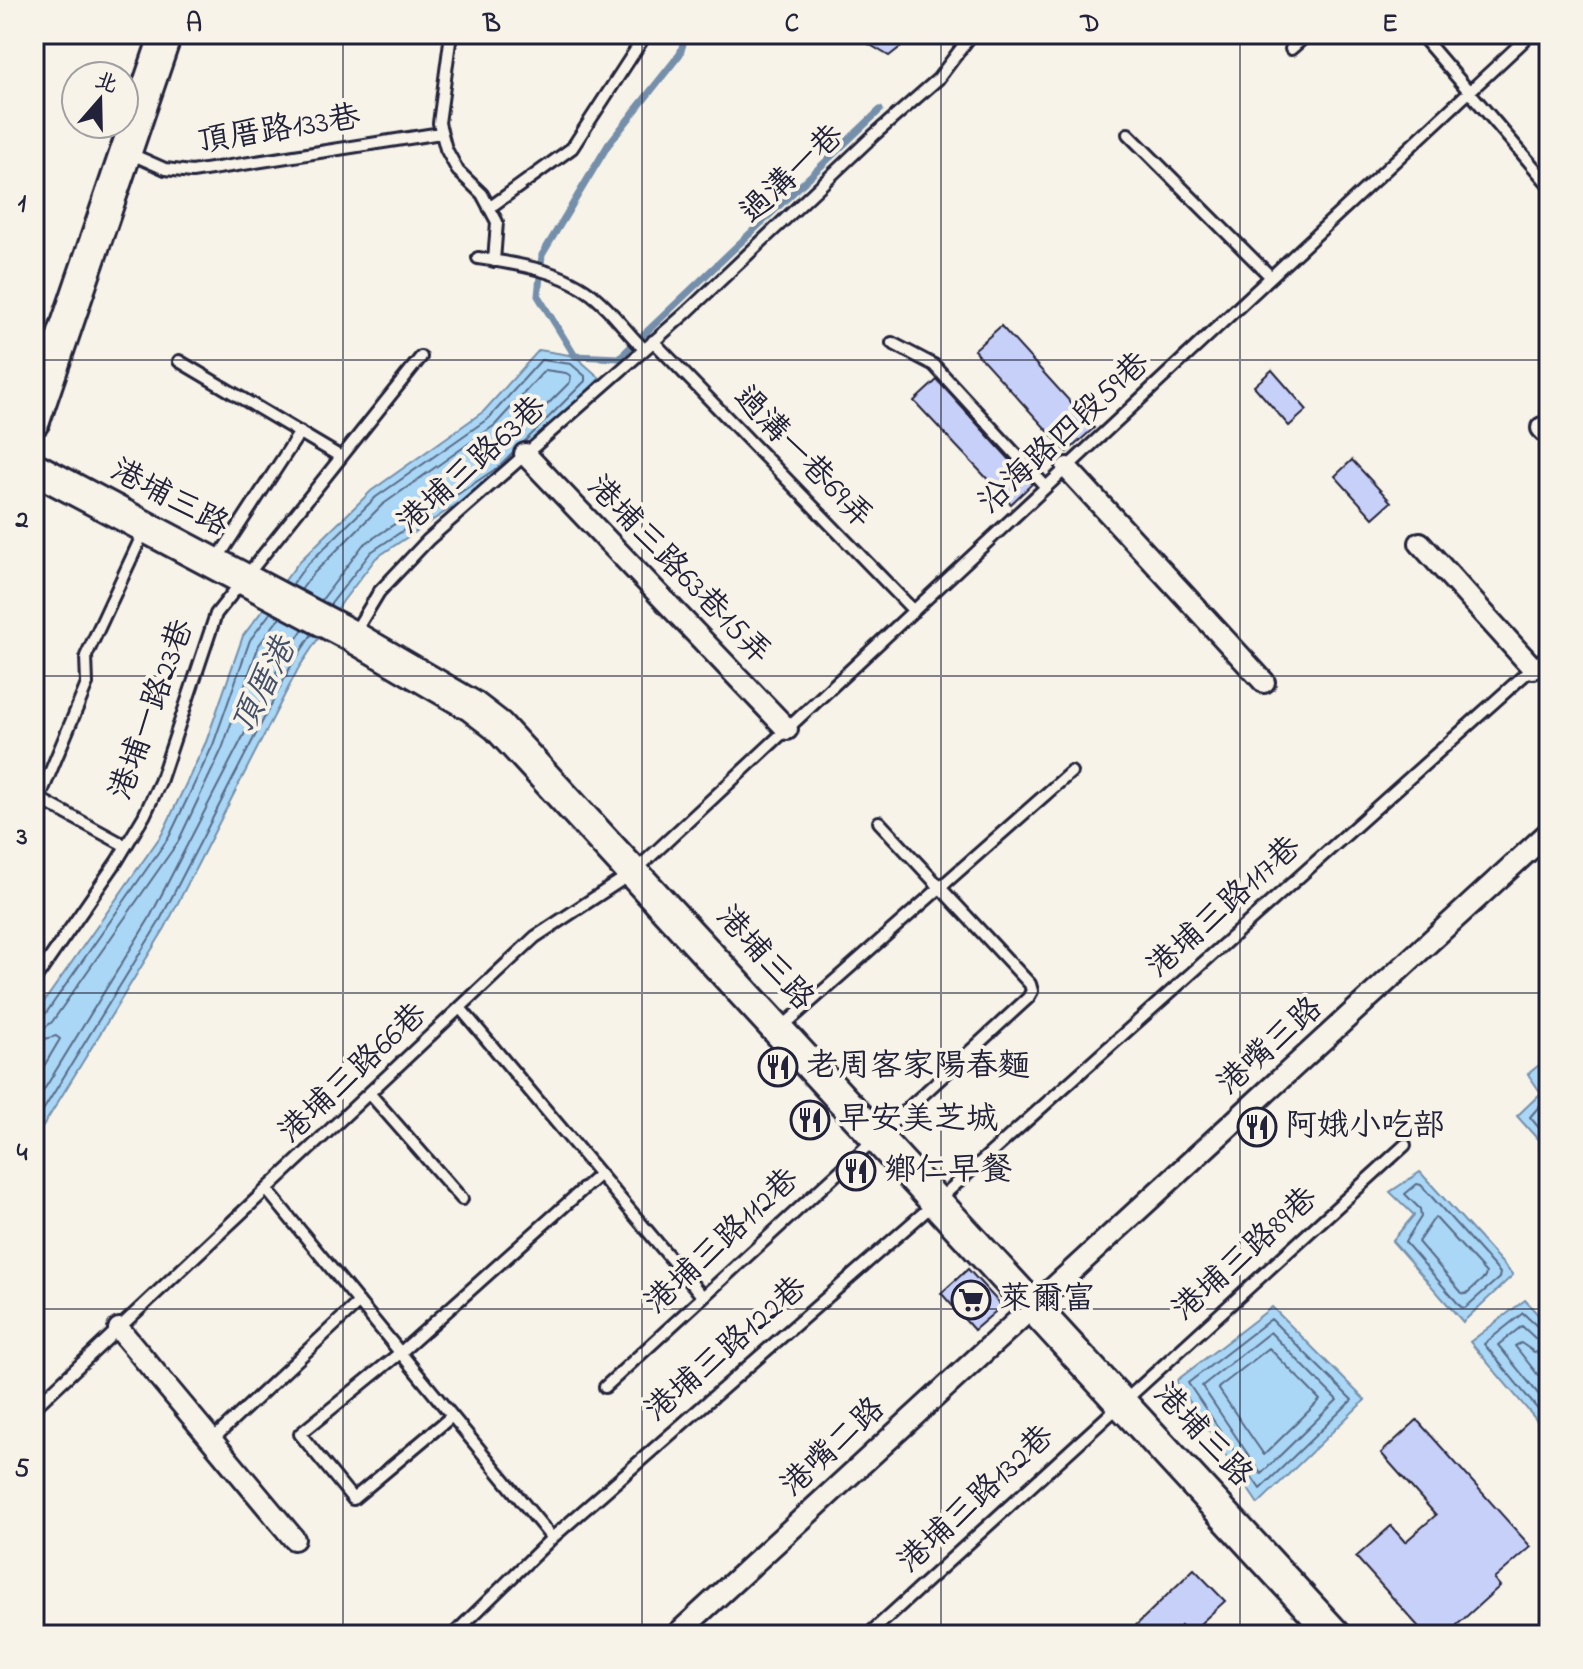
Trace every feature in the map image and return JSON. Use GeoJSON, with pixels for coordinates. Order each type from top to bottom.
{"type":"FeatureCollection","features":[{"type":"Feature","properties":{"kind":"street"},"geometry":{"type":"LineString","coordinates":[[34,421],[166,34]]}},
{"type":"Feature","properties":{"kind":"street","name":"港埔三路63巷15弄"},"geometry":{"type":"LineString","coordinates":[[525,454],[787,729]]}},
{"type":"Feature","properties":{"kind":"street","name":"港埔三路"},"geometry":{"type":"LineString","coordinates":[[34,468],[341,630],[472,706],[498,726],[635,871],[1335,1635]]}},
{"type":"Feature","properties":{"kind":"street"},"geometry":{"type":"LineString","coordinates":[[1067,468],[1264,682]]}},
{"type":"Feature","properties":{"kind":"street"},"geometry":{"type":"LineString","coordinates":[[1420,543],[1533,668]]}},
{"type":"Feature","properties":{"kind":"street","name":"港嘴三路"},"geometry":{"type":"LineString","coordinates":[[1033,1305],[1549,832]]}},
{"type":"Feature","properties":{"kind":"street","name":"港嘴二路"},"geometry":{"type":"LineString","coordinates":[[676,1635],[1033,1305]]}},
{"type":"Feature","properties":{"kind":"street"},"geometry":{"type":"LineString","coordinates":[[119,1329],[294,1539]]}},
{"type":"Feature","properties":{"kind":"lane"},"geometry":{"type":"LineString","coordinates":[[451,34],[439,123],[458,171],[482,194],[497,222],[494,261]]}},
{"type":"Feature","properties":{"kind":"lane"},"geometry":{"type":"LineString","coordinates":[[489,208],[572,148],[646,34]]}},
{"type":"Feature","properties":{"kind":"lane","name":"過溝一巷"},"geometry":{"type":"LineString","coordinates":[[640,346],[653,341],[686,313],[874,135],[938,79],[972,34]]}},
{"type":"Feature","properties":{"kind":"lane"},"geometry":{"type":"LineString","coordinates":[[1291,49],[1308,34]]}},
{"type":"Feature","properties":{"kind":"lane"},"geometry":{"type":"LineString","coordinates":[[1420,34],[1549,185]]}},
{"type":"Feature","properties":{"kind":"lane","name":"沿海路四段59巷"},"geometry":{"type":"LineString","coordinates":[[635,871],[1531,34]]}},
{"type":"Feature","properties":{"kind":"lane","name":"頂厝路133巷"},"geometry":{"type":"LineString","coordinates":[[127,153],[165,169],[192,172],[441,133]]}},
{"type":"Feature","properties":{"kind":"lane"},"geometry":{"type":"LineString","coordinates":[[1128,134],[1271,277]]}},
{"type":"Feature","properties":{"kind":"lane"},"geometry":{"type":"LineString","coordinates":[[478,258],[513,263],[579,285],[598,300],[640,346]]}},
{"type":"Feature","properties":{"kind":"lane","name":"過溝一巷69弄"},"geometry":{"type":"LineString","coordinates":[[653,341],[914,611]]}},
{"type":"Feature","properties":{"kind":"lane"},"geometry":{"type":"LineString","coordinates":[[892,343],[934,365],[1046,487]]}},
{"type":"Feature","properties":{"kind":"lane","name":"港埔三路63巷"},"geometry":{"type":"LineString","coordinates":[[341,630],[399,567],[640,346]]}},
{"type":"Feature","properties":{"kind":"lane","name":"港埔一路23巷"},"geometry":{"type":"LineString","coordinates":[[34,981],[144,816],[160,782],[216,614],[257,585],[341,457],[421,357]]}},
{"type":"Feature","properties":{"kind":"lane"},"geometry":{"type":"LineString","coordinates":[[179,361],[341,457]]}},
{"type":"Feature","properties":{"kind":"lane"},"geometry":{"type":"LineString","coordinates":[[214,563],[300,432]]}},
{"type":"Feature","properties":{"kind":"lane"},"geometry":{"type":"LineString","coordinates":[[126,846],[36,797],[87,684],[86,656],[146,528]]}},
{"type":"Feature","properties":{"kind":"lane","name":"港埔三路117巷"},"geometry":{"type":"LineString","coordinates":[[936,1202],[1549,653]]}},
{"type":"Feature","properties":{"kind":"lane"},"geometry":{"type":"LineString","coordinates":[[779,1030],[1071,772]]}},
{"type":"Feature","properties":{"kind":"lane"},"geometry":{"type":"LineString","coordinates":[[879,822],[941,888]]}},
{"type":"Feature","properties":{"kind":"lane","name":"港埔三路66巷"},"geometry":{"type":"LineString","coordinates":[[34,1408],[535,937],[635,871]]}},
{"type":"Feature","properties":{"kind":"lane","name":"港埔三路112巷"},"geometry":{"type":"LineString","coordinates":[[605,1387],[1028,998],[1032,991],[1030,984],[941,888]]}},
{"type":"Feature","properties":{"kind":"lane"},"geometry":{"type":"LineString","coordinates":[[461,1009],[703,1297]]}},
{"type":"Feature","properties":{"kind":"lane"},"geometry":{"type":"LineString","coordinates":[[370,1094],[462,1199]]}},
{"type":"Feature","properties":{"kind":"lane","name":"港埔三路89巷"},"geometry":{"type":"LineString","coordinates":[[1122,1402],[1405,1145]]}},
{"type":"Feature","properties":{"kind":"lane"},"geometry":{"type":"LineString","coordinates":[[452,1416],[353,1499],[300,1434],[400,1353],[600,1174]]}},
{"type":"Feature","properties":{"kind":"lane"},"geometry":{"type":"LineString","coordinates":[[267,1190],[552,1538]]}},
{"type":"Feature","properties":{"kind":"lane","name":"港埔三路122巷"},"geometry":{"type":"LineString","coordinates":[[453,1635],[552,1538],[936,1202]]}},
{"type":"Feature","properties":{"kind":"lane"},"geometry":{"type":"LineString","coordinates":[[212,1440],[359,1302]]}},
{"type":"Feature","properties":{"kind":"lane","name":"港埔三路132巷"},"geometry":{"type":"LineString","coordinates":[[868,1635],[1122,1402]]}},
{"type":"Feature","properties":{"kind":"water","name":"頂厝港"},"geometry":{"type":"Polygon","coordinates":[[[539,350],[575,356],[600,378],[505,472],[376,558],[343,601],[298,669],[165,928],[34,1141],[34,1016],[162,834],[206,742],[243,636],[299,562],[371,491],[484,411],[539,350]]]}},
{"type":"Feature","properties":{"kind":"water"},"geometry":{"type":"Polygon","coordinates":[[[1549,1057],[1549,1152],[1517,1116],[1541,1093],[1528,1074],[1549,1057]]]}},
{"type":"Feature","properties":{"kind":"water"},"geometry":{"type":"Polygon","coordinates":[[[1420,1172],[1513,1275],[1463,1322],[1392,1241],[1414,1215],[1390,1192],[1420,1172]]]}},
{"type":"Feature","properties":{"kind":"water"},"geometry":{"type":"Polygon","coordinates":[[[1525,1300],[1549,1327],[1549,1435],[1470,1342],[1525,1300]]]}},
{"type":"Feature","properties":{"kind":"water"},"geometry":{"type":"Polygon","coordinates":[[[1272,1307],[1365,1400],[1258,1504],[1176,1381],[1272,1307]]]}},
{"type":"Feature","properties":{"kind":"building"},"geometry":{"type":"Polygon","coordinates":[[[852,34],[917,34],[889,56],[852,34]]]}},
{"type":"Feature","properties":{"kind":"building"},"geometry":{"type":"Polygon","coordinates":[[[1001,326],[1094,428],[1067,452],[974,350],[1001,326]]]}},
{"type":"Feature","properties":{"kind":"building"},"geometry":{"type":"Polygon","coordinates":[[[1272,370],[1307,410],[1289,426],[1254,386],[1272,370]]]}},
{"type":"Feature","properties":{"kind":"building"},"geometry":{"type":"Polygon","coordinates":[[[937,380],[1032,484],[1011,504],[914,401],[937,380]]]}},
{"type":"Feature","properties":{"kind":"building"},"geometry":{"type":"Polygon","coordinates":[[[1352,460],[1391,502],[1373,518],[1335,476],[1352,460]]]}},
{"type":"Feature","properties":{"kind":"building","name":"萊爾富"},"geometry":{"type":"Polygon","coordinates":[[[968,1269],[1002,1306],[974,1330],[941,1293],[968,1269]]]}},
{"type":"Feature","properties":{"kind":"building"},"geometry":{"type":"Polygon","coordinates":[[[1417,1420],[1531,1547],[1494,1579],[1500,1586],[1446,1635],[1426,1635],[1356,1557],[1391,1526],[1405,1542],[1436,1515],[1381,1453],[1417,1420]]]}},
{"type":"Feature","properties":{"kind":"building"},"geometry":{"type":"Polygon","coordinates":[[[1194,1569],[1225,1601],[1189,1634],[1181,1626],[1172,1635],[1126,1635],[1194,1569]]]}},
{"type":"Feature","properties":{"kind":"waterway"},"geometry":{"type":"LineString","coordinates":[[686,34],[680,54],[608,145],[542,255],[538,296],[575,356],[619,358],[880,110]]}},
{"type":"Feature","properties":{"kind":"place","name":"老周客家陽春麵"},"geometry":{"type":"Point","coordinates":[778,1067]}},
{"type":"Feature","properties":{"kind":"place","name":"早安美芝城"},"geometry":{"type":"Point","coordinates":[810,1120]}},
{"type":"Feature","properties":{"kind":"place","name":"阿娥小吃部"},"geometry":{"type":"Point","coordinates":[1257,1127]}},
{"type":"Feature","properties":{"kind":"place","name":"鄉仁早餐"},"geometry":{"type":"Point","coordinates":[856,1171]}},
{"type":"Feature","properties":{"kind":"place","name":"萊爾富"},"geometry":{"type":"Point","coordinates":[971,1300]}}]}
